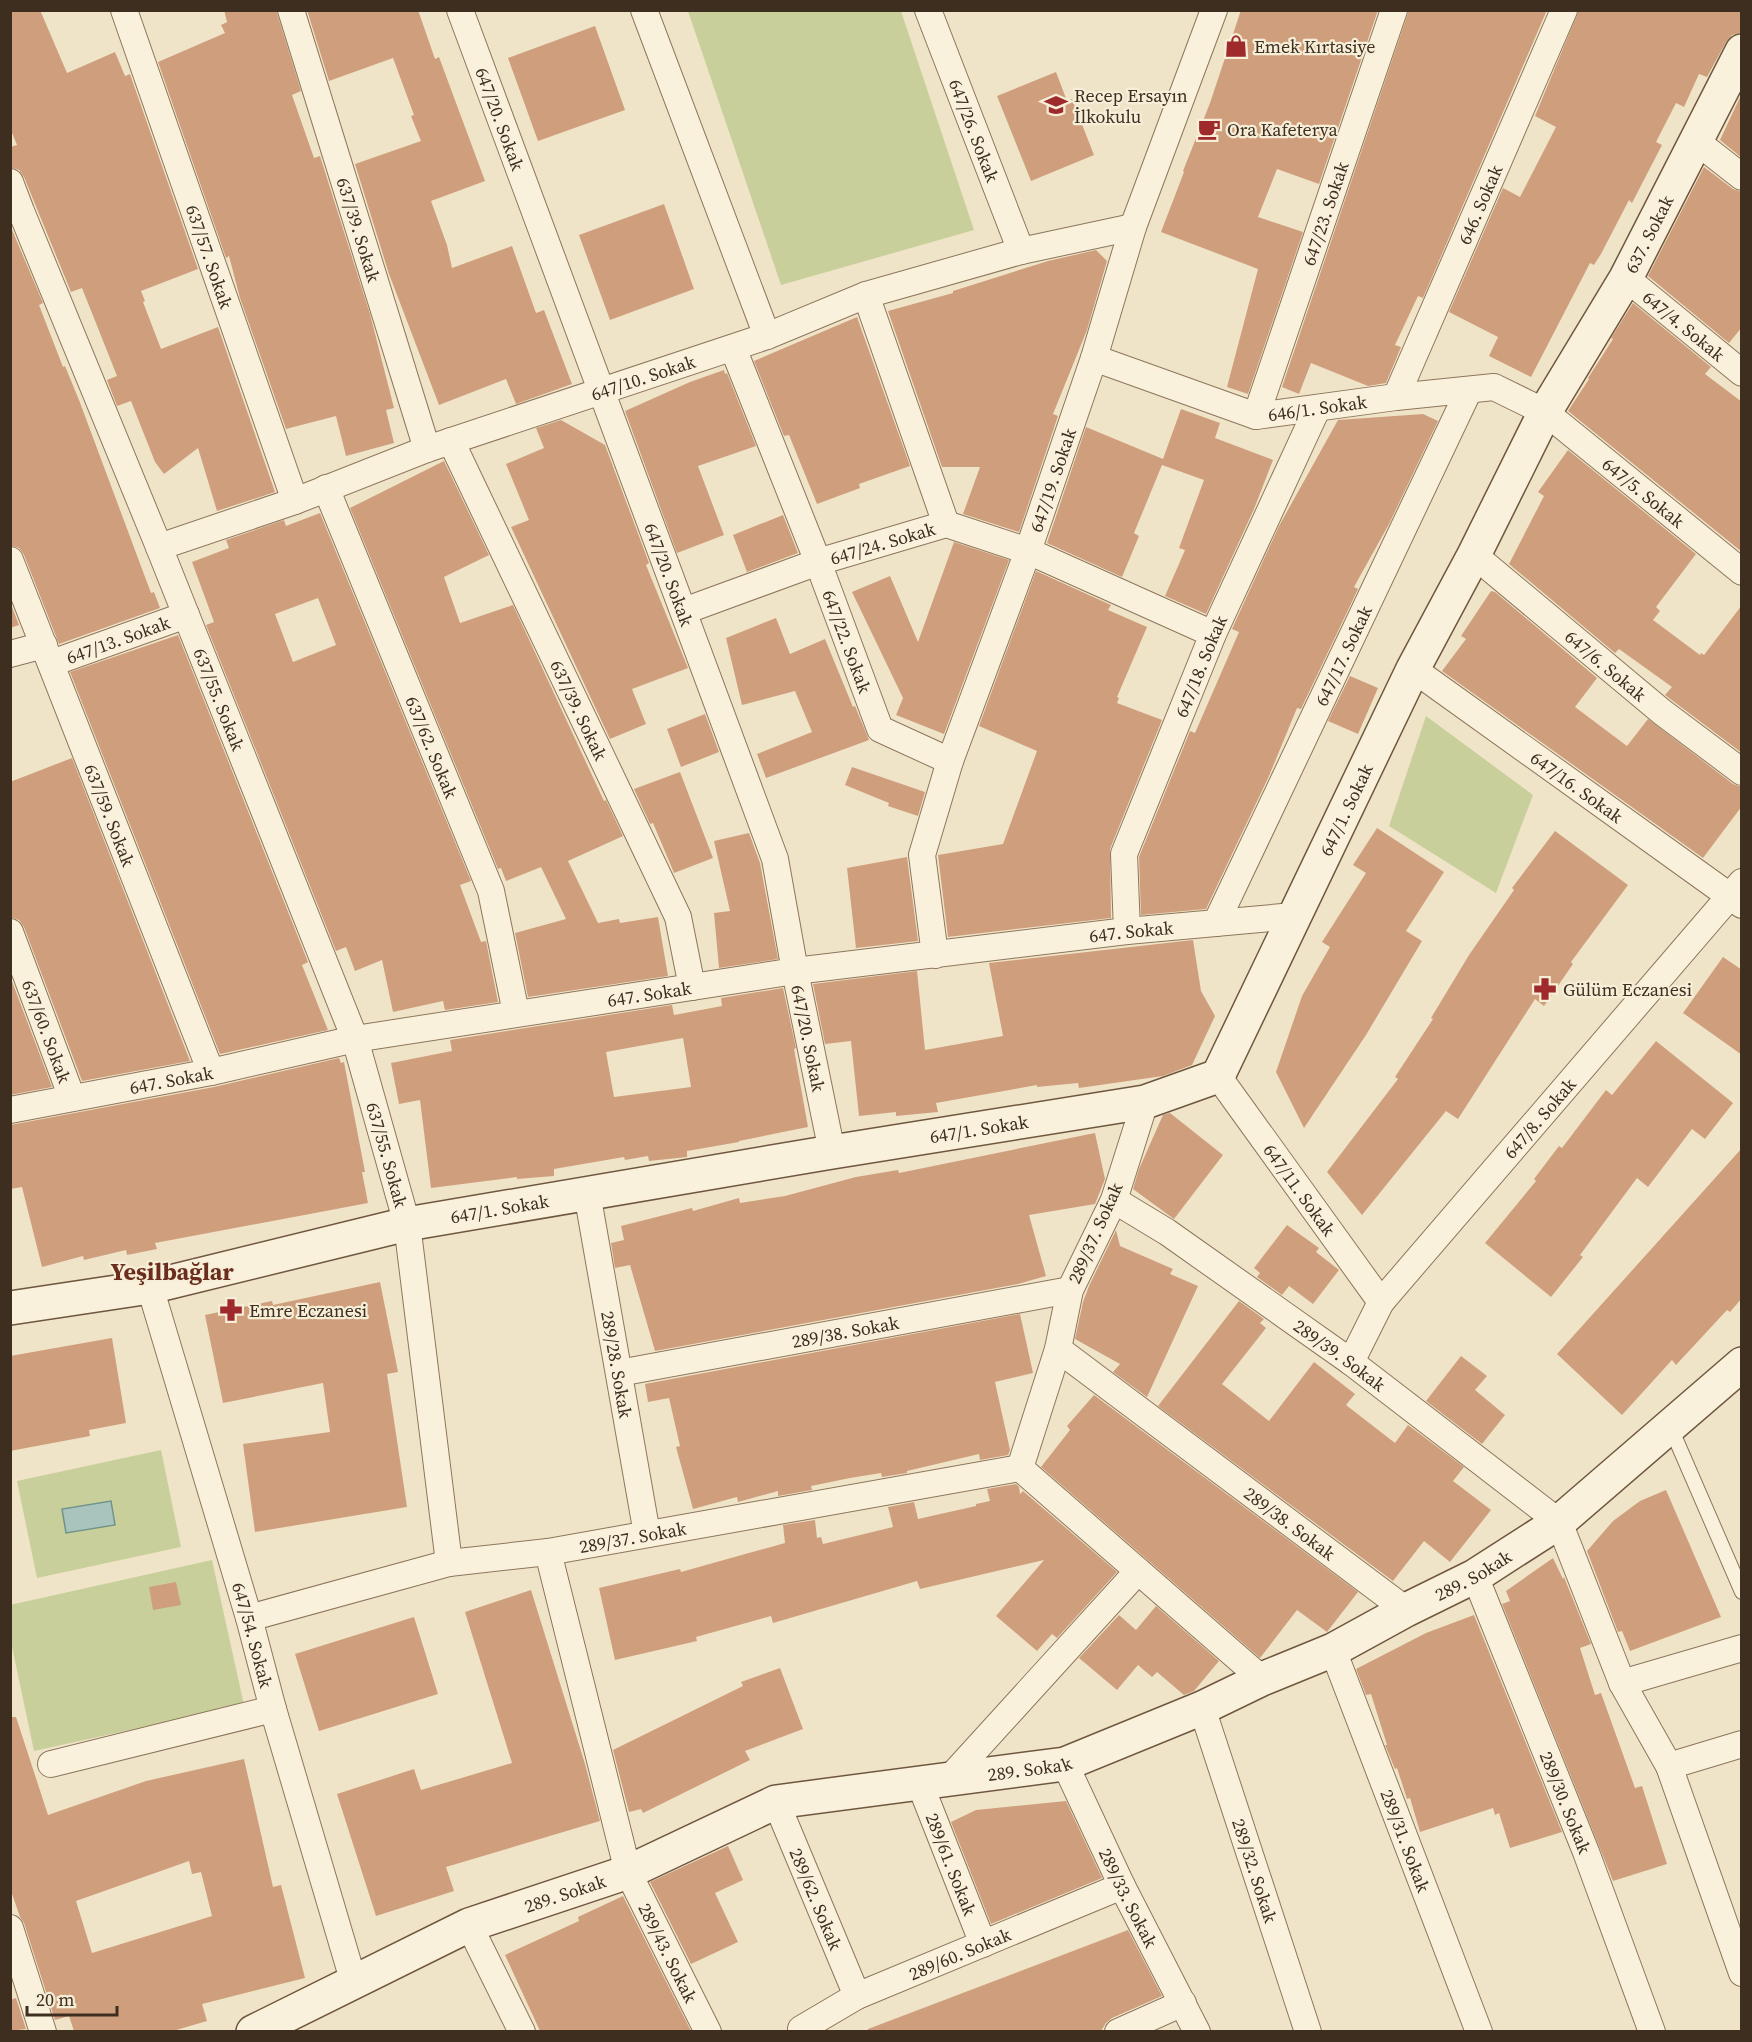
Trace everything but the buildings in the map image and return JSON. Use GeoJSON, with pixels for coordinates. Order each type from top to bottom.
{"type":"FeatureCollection","features":[{"type":"Feature","properties":{"kind":"street","name":"637/57. Sokak"},"geometry":{"type":"LineString","coordinates":[[124,10],[296,501]]}},
{"type":"Feature","properties":{"kind":"street","name":"637/39. Sokak"},"geometry":{"type":"LineString","coordinates":[[291,10],[439,445],[678,917],[692,987]]}},
{"type":"Feature","properties":{"kind":"street","name":"647/20. Sokak"},"geometry":{"type":"LineString","coordinates":[[460,10],[775,859],[832,1152]]}},
{"type":"Feature","properties":{"kind":"street"},"geometry":{"type":"LineString","coordinates":[[644,10],[767,336]]}},
{"type":"Feature","properties":{"kind":"street","name":"647/26. Sokak"},"geometry":{"type":"LineString","coordinates":[[928,10],[1021,251]]}},
{"type":"Feature","properties":{"kind":"street","name":"647/19. Sokak"},"geometry":{"type":"LineString","coordinates":[[935,955],[922,855],[950,761],[1028,551],[1094,358],[1133,227],[1214,10]]}},
{"type":"Feature","properties":{"kind":"street","name":"647/23. Sokak"},"geometry":{"type":"LineString","coordinates":[[1256,416],[1394,10]]}},
{"type":"Feature","properties":{"kind":"street","name":"646. Sokak"},"geometry":{"type":"LineString","coordinates":[[1396,397],[1564,10]]}},
{"type":"Feature","properties":{"kind":"street","name":"637. Sokak"},"geometry":{"type":"LineString","coordinates":[[1545,412],[1626,278],[1742,51]]}},
{"type":"Feature","properties":{"kind":"street"},"geometry":{"type":"LineString","coordinates":[[1696,141],[1742,177]]}},
{"type":"Feature","properties":{"kind":"street","name":"637/55. Sokak"},"geometry":{"type":"LineString","coordinates":[[10,182],[16,214],[159,547],[355,1039],[407,1224],[449,1563]]}},
{"type":"Feature","properties":{"kind":"street","name":"647/10. Sokak"},"geometry":{"type":"LineString","coordinates":[[159,547],[296,501],[439,445],[767,336],[866,295],[1021,251],[1133,227]]}},
{"type":"Feature","properties":{"kind":"street","name":"647/4. Sokak"},"geometry":{"type":"LineString","coordinates":[[1626,278],[1742,373]]}},
{"type":"Feature","properties":{"kind":"street"},"geometry":{"type":"LineString","coordinates":[[866,295],[946,524]]}},
{"type":"Feature","properties":{"kind":"street","name":"647/22. Sokak"},"geometry":{"type":"LineString","coordinates":[[733,348],[818,562],[880,729],[950,761]]}},
{"type":"Feature","properties":{"kind":"street","name":"646/1. Sokak"},"geometry":{"type":"LineString","coordinates":[[1094,358],[1256,416],[1396,397],[1494,387],[1545,412]]}},
{"type":"Feature","properties":{"kind":"street","name":"647/17. Sokak"},"geometry":{"type":"LineString","coordinates":[[1216,923],[1469,390]]}},
{"type":"Feature","properties":{"kind":"street","name":"647/18. Sokak"},"geometry":{"type":"LineString","coordinates":[[1127,931],[1124,854],[1213,634],[1317,409]]}},
{"type":"Feature","properties":{"kind":"street","name":"647/1. Sokak"},"geometry":{"type":"LineString","coordinates":[[10,1308],[150,1287],[407,1224],[1145,1102],[1218,1076],[1413,669],[1474,555],[1545,412]]}},
{"type":"Feature","properties":{"kind":"street","name":"647/5. Sokak"},"geometry":{"type":"LineString","coordinates":[[1545,412],[1742,572]]}},
{"type":"Feature","properties":{"kind":"street","name":"637/62. Sokak"},"geometry":{"type":"LineString","coordinates":[[326,488],[491,891],[516,1013]]}},
{"type":"Feature","properties":{"kind":"street","name":"647/24. Sokak"},"geometry":{"type":"LineString","coordinates":[[684,611],[818,562],[946,524],[1028,551],[1213,634]]}},
{"type":"Feature","properties":{"kind":"street","name":"647/6. Sokak"},"geometry":{"type":"LineString","coordinates":[[1474,555],[1662,712],[1742,772]]}},
{"type":"Feature","properties":{"kind":"street","name":"637/59. Sokak"},"geometry":{"type":"LineString","coordinates":[[10,560],[211,1072]]}},
{"type":"Feature","properties":{"kind":"street","name":"647/13. Sokak"},"geometry":{"type":"LineString","coordinates":[[10,654],[48,654],[186,615]]}},
{"type":"Feature","properties":{"kind":"street","name":"647/16. Sokak"},"geometry":{"type":"LineString","coordinates":[[1413,669],[1737,894]]}},
{"type":"Feature","properties":{"kind":"street","name":"647/8. Sokak"},"geometry":{"type":"LineString","coordinates":[[1351,1362],[1381,1302],[1737,894]]}},
{"type":"Feature","properties":{"kind":"street","name":"647. Sokak"},"geometry":{"type":"LineString","coordinates":[[10,1110],[211,1072],[355,1039],[516,1013],[795,971],[1127,931],[1294,916]]}},
{"type":"Feature","properties":{"kind":"street","name":"637/60. Sokak"},"geometry":{"type":"LineString","coordinates":[[10,932],[72,1098]]}},
{"type":"Feature","properties":{"kind":"street","name":"647/11. Sokak"},"geometry":{"type":"LineString","coordinates":[[1218,1076],[1381,1302]]}},
{"type":"Feature","properties":{"kind":"street","name":"289/37. Sokak"},"geometry":{"type":"LineString","coordinates":[[249,1618],[449,1563],[548,1552],[1020,1468],[1058,1350],[1070,1290],[1114,1200],[1145,1102]]}},
{"type":"Feature","properties":{"kind":"street","name":"289/28. Sokak"},"geometry":{"type":"LineString","coordinates":[[587,1193],[647,1534]]}},
{"type":"Feature","properties":{"kind":"street","name":"289/39. Sokak"},"geometry":{"type":"LineString","coordinates":[[1114,1200],[1167,1232],[1351,1362],[1559,1522]]}},
{"type":"Feature","properties":{"kind":"street","name":"647/54. Sokak"},"geometry":{"type":"LineString","coordinates":[[150,1287],[249,1618],[273,1709],[354,1983]]}},
{"type":"Feature","properties":{"kind":"street","name":"289/38. Sokak"},"geometry":{"type":"LineString","coordinates":[[619,1373],[1070,1290]]}},
{"type":"Feature","properties":{"kind":"street","name":"289/38. Sokak"},"geometry":{"type":"LineString","coordinates":[[1058,1350],[1406,1610]]}},
{"type":"Feature","properties":{"kind":"street","name":"289. Sokak"},"geometry":{"type":"LineString","coordinates":[[253,2031],[469,1925],[628,1872],[776,1802],[1065,1764],[1202,1708],[1262,1679],[1333,1650],[1475,1576],[1559,1522],[1742,1364]]}},
{"type":"Feature","properties":{"kind":"street"},"geometry":{"type":"LineString","coordinates":[[1020,1468],[1262,1679]]}},
{"type":"Feature","properties":{"kind":"street"},"geometry":{"type":"LineString","coordinates":[[1559,1522],[1622,1683],[1669,1766],[1742,1973]]}},
{"type":"Feature","properties":{"kind":"street","name":"289/43. Sokak"},"geometry":{"type":"LineString","coordinates":[[548,1552],[628,1872],[708,2031]]}},
{"type":"Feature","properties":{"kind":"street"},"geometry":{"type":"LineString","coordinates":[[934,1782],[1138,1572]]}},
{"type":"Feature","properties":{"kind":"street","name":"289/30. Sokak"},"geometry":{"type":"LineString","coordinates":[[1475,1576],[1586,1852],[1652,2031]]}},
{"type":"Feature","properties":{"kind":"street"},"geometry":{"type":"LineString","coordinates":[[1622,1683],[1742,1648]]}},
{"type":"Feature","properties":{"kind":"street","name":"289/31. Sokak"},"geometry":{"type":"LineString","coordinates":[[1333,1650],[1479,2031]]}},
{"type":"Feature","properties":{"kind":"street","name":"289/32. Sokak"},"geometry":{"type":"LineString","coordinates":[[1202,1708],[1308,2031]]}},
{"type":"Feature","properties":{"kind":"street"},"geometry":{"type":"LineString","coordinates":[[51,1764],[273,1709]]}},
{"type":"Feature","properties":{"kind":"street"},"geometry":{"type":"LineString","coordinates":[[1669,1766],[1742,1744]]}},
{"type":"Feature","properties":{"kind":"street","name":"289/33. Sokak"},"geometry":{"type":"LineString","coordinates":[[1065,1764],[1122,1886],[1197,2031]]}},
{"type":"Feature","properties":{"kind":"street","name":"289/61. Sokak"},"geometry":{"type":"LineString","coordinates":[[934,1782],[984,1944]]}},
{"type":"Feature","properties":{"kind":"street","name":"289/62. Sokak"},"geometry":{"type":"LineString","coordinates":[[776,1802],[857,1996]]}},
{"type":"Feature","properties":{"kind":"street","name":"289/60. Sokak"},"geometry":{"type":"LineString","coordinates":[[801,2029],[857,1996],[1122,1886]]}},
{"type":"Feature","properties":{"kind":"street"},"geometry":{"type":"LineString","coordinates":[[469,1925],[522,2031]]}},
{"type":"Feature","properties":{"kind":"street"},"geometry":{"type":"LineString","coordinates":[[10,1928],[43,2031]]}},
{"type":"Feature","properties":{"kind":"street"},"geometry":{"type":"LineString","coordinates":[[1118,2031],[1183,2003]]}},
{"type":"Feature","properties":{"kind":"lane"},"geometry":{"type":"LineString","coordinates":[[1670,1426],[1742,1592]]}},
{"type":"Feature","properties":{"kind":"green space"},"geometry":{"type":"Polygon","coordinates":[[[688,11],[901,11],[974,230],[781,285],[688,11]]]}},
{"type":"Feature","properties":{"kind":"green space"},"geometry":{"type":"Polygon","coordinates":[[[1426,716],[1533,795],[1496,893],[1389,826],[1426,716]]]}},
{"type":"Feature","properties":{"kind":"green space"},"geometry":{"type":"Polygon","coordinates":[[[161,1450],[181,1547],[37,1578],[17,1481],[161,1450]]]}},
{"type":"Feature","properties":{"kind":"green space"},"geometry":{"type":"Polygon","coordinates":[[[212,1560],[244,1705],[34,1751],[11,1642],[10,1605],[212,1560]]]}},
{"type":"Feature","properties":{"kind":"water"},"geometry":{"type":"Polygon","coordinates":[[[111,1501],[115,1525],[66,1533],[62,1509],[111,1501]]]}},
{"type":"Feature","properties":{"kind":"place","name":"Emek Kırtasiye"},"geometry":{"type":"Point","coordinates":[1236,46]}},
{"type":"Feature","properties":{"kind":"place","name":"Recep Ersayın İlkokulu"},"geometry":{"type":"Point","coordinates":[1056,105]}},
{"type":"Feature","properties":{"kind":"place","name":"Ora Kafeterya"},"geometry":{"type":"Point","coordinates":[1209,129]}},
{"type":"Feature","properties":{"kind":"place","name":"Gülüm Eczanesi"},"geometry":{"type":"Point","coordinates":[1545,989]}},
{"type":"Feature","properties":{"kind":"place","name":"Emre Eczanesi"},"geometry":{"type":"Point","coordinates":[231,1310]}},
{"type":"Feature","properties":{"kind":"district","name":"Yeşilbağlar"},"geometry":{"type":"Point","coordinates":[172,1271]}}]}
